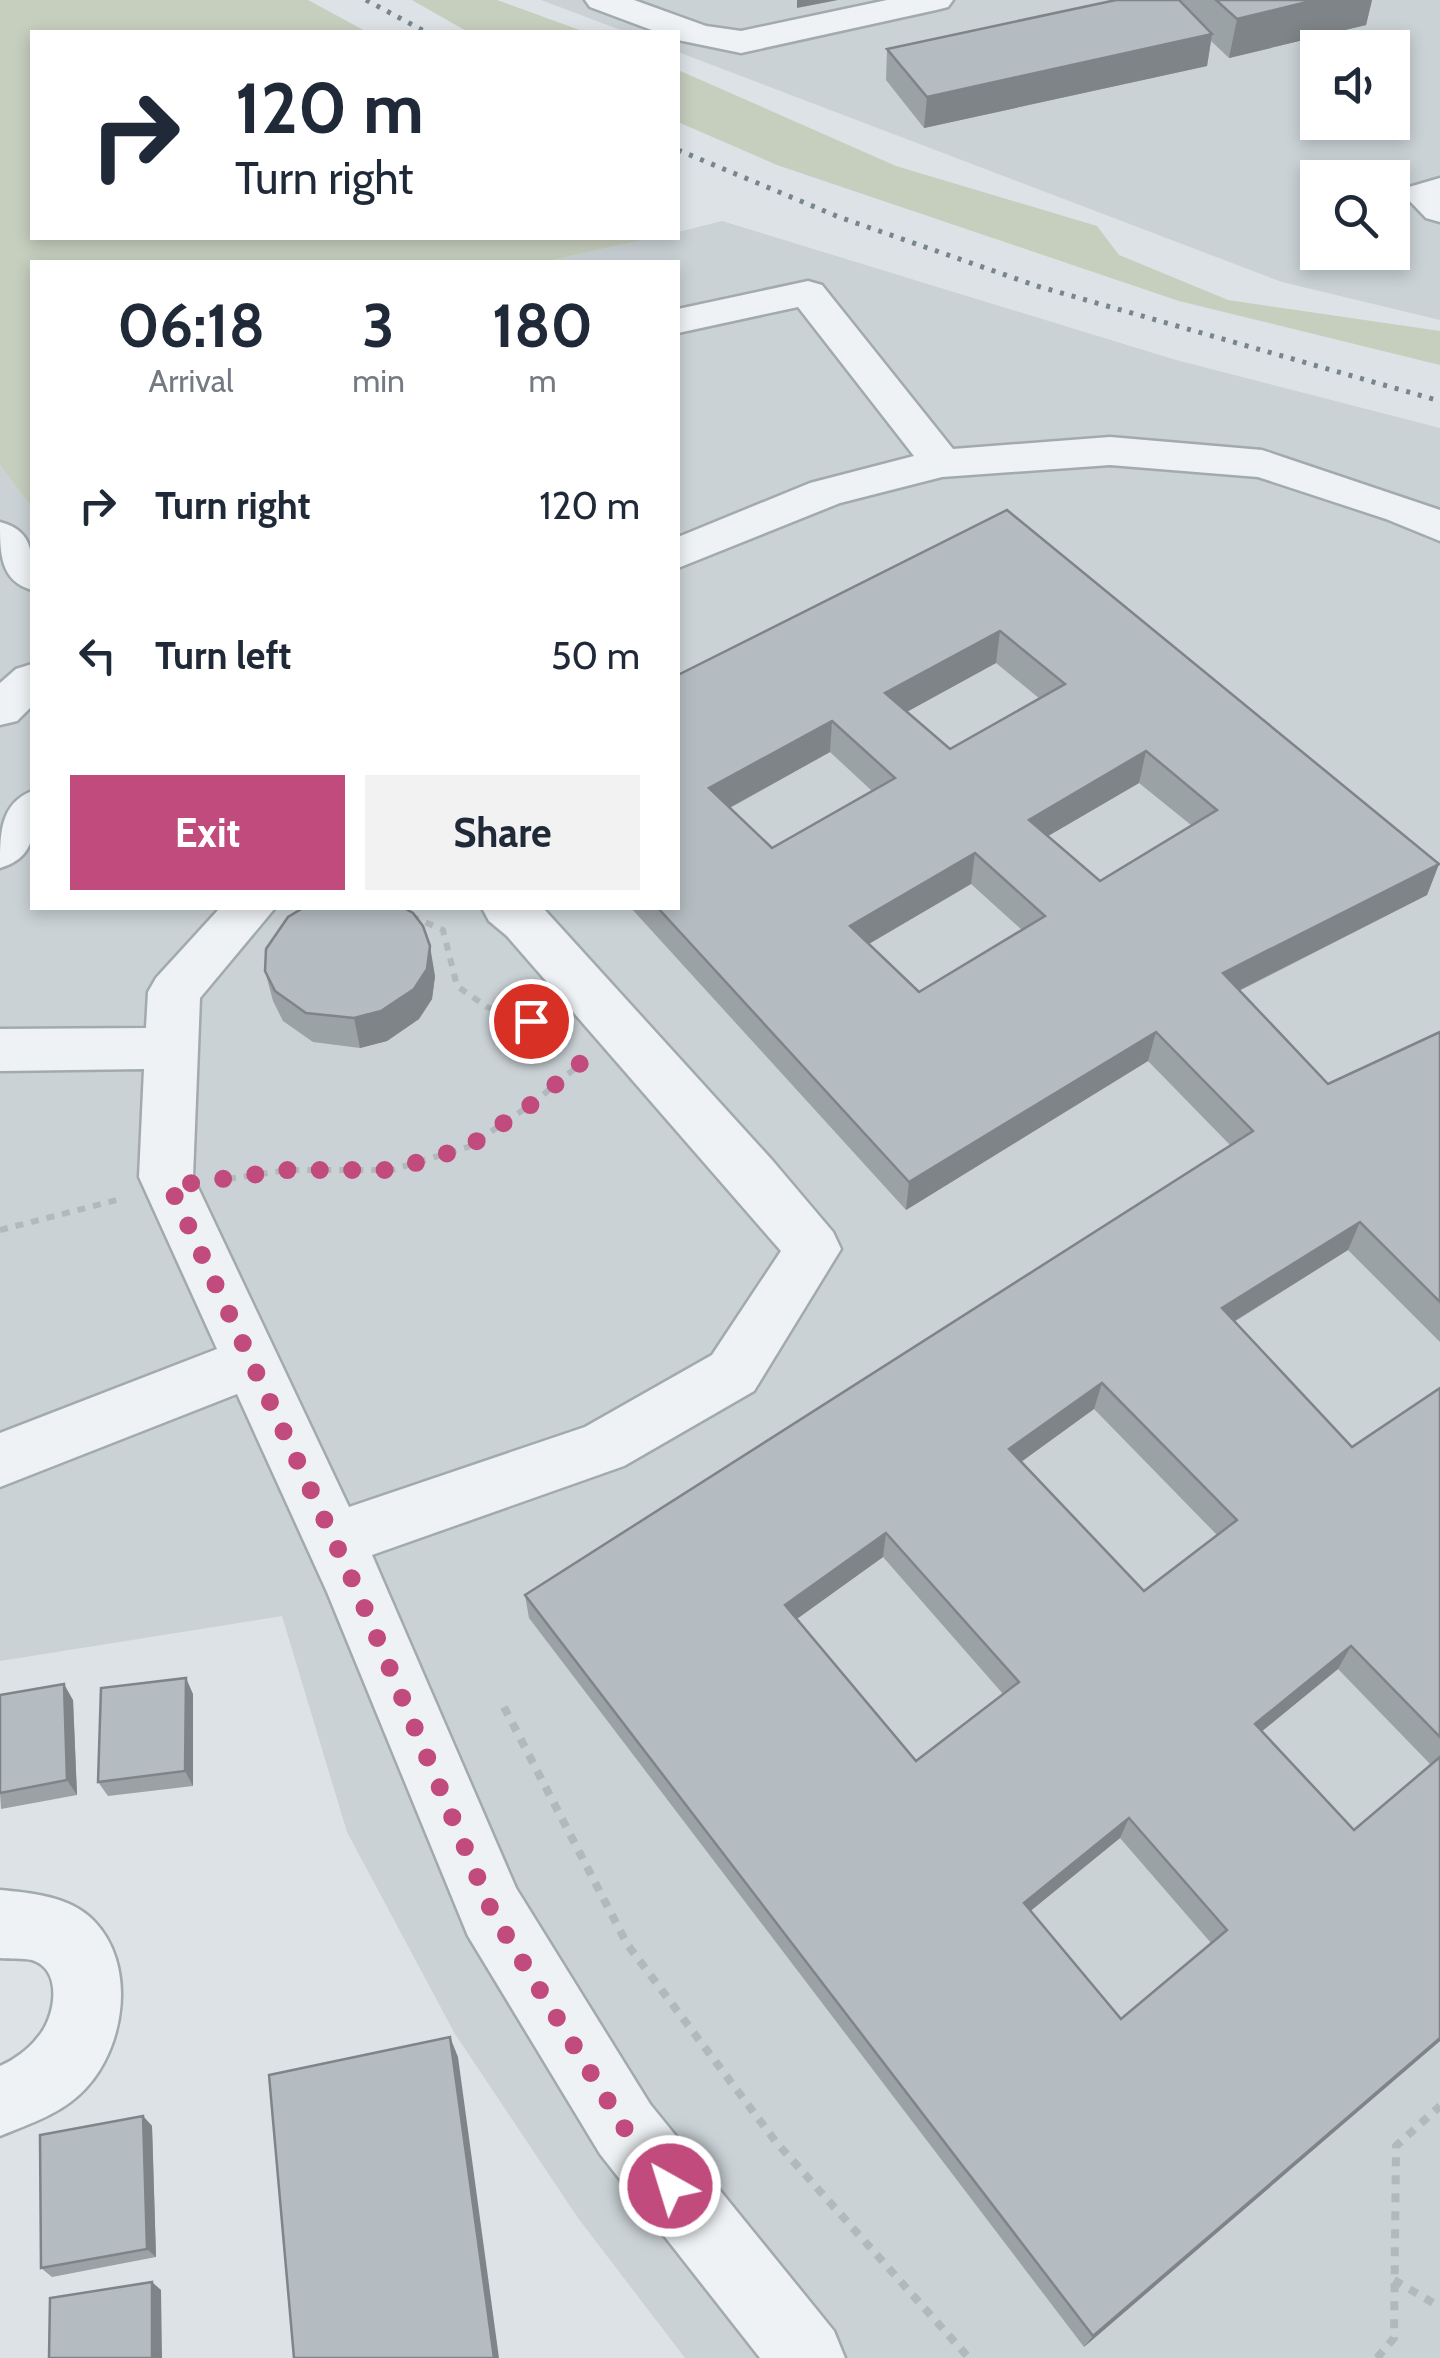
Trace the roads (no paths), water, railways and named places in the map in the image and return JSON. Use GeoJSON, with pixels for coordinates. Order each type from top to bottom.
{"type":"FeatureCollection","features":[{"type":"Feature","properties":{"kind":"street"},"geometry":{"type":"LineString","coordinates":[[602,0],[699,36],[742,42],[936,0]]}},
{"type":"Feature","properties":{"kind":"street"},"geometry":{"type":"LineString","coordinates":[[1440,189],[1423,195],[1440,210]]}},
{"type":"Feature","properties":{"kind":"street"},"geometry":{"type":"LineString","coordinates":[[680,322],[808,293],[942,463]]}},
{"type":"Feature","properties":{"kind":"street"},"geometry":{"type":"LineString","coordinates":[[680,552],[825,492],[942,463],[1110,451],[1262,464],[1402,509],[1440,527]]}},
{"type":"Feature","properties":{"kind":"street"},"geometry":{"type":"LineString","coordinates":[[0,536],[30,574]]}},
{"type":"Feature","properties":{"kind":"street"},"geometry":{"type":"LineString","coordinates":[[0,709],[30,682]]}},
{"type":"Feature","properties":{"kind":"street"},"geometry":{"type":"LineString","coordinates":[[0,850],[30,812]]}},
{"type":"Feature","properties":{"kind":"street"},"geometry":{"type":"LineString","coordinates":[[248,910],[174,992],[166,1177],[334,1540],[492,1912],[625,2129],[807,2358]]}},
{"type":"Feature","properties":{"kind":"street"},"geometry":{"type":"LineString","coordinates":[[334,1540],[603,1447],[733,1373],[813,1250],[753,1176],[510,910]]}},
{"type":"Feature","properties":{"kind":"street"},"geometry":{"type":"LineString","coordinates":[[0,1050],[172,1048]]}},
{"type":"Feature","properties":{"kind":"street"},"geometry":{"type":"LineString","coordinates":[[0,1460],[251,1362]]}},
{"type":"Feature","properties":{"kind":"street"},"geometry":{"type":"LineString","coordinates":[[0,1924],[18,1922],[46,1928],[68,1942],[83,1965],[89,1993],[86,2023],[72,2053],[50,2078],[22,2096],[0,2101]]}},
{"type":"Feature","properties":{"kind":"railway"},"geometry":{"type":"LineString","coordinates":[[366,0],[422,30]]}},
{"type":"Feature","properties":{"kind":"railway"},"geometry":{"type":"LineString","coordinates":[[680,151],[839,217],[1037,286],[1440,401]]}}]}
